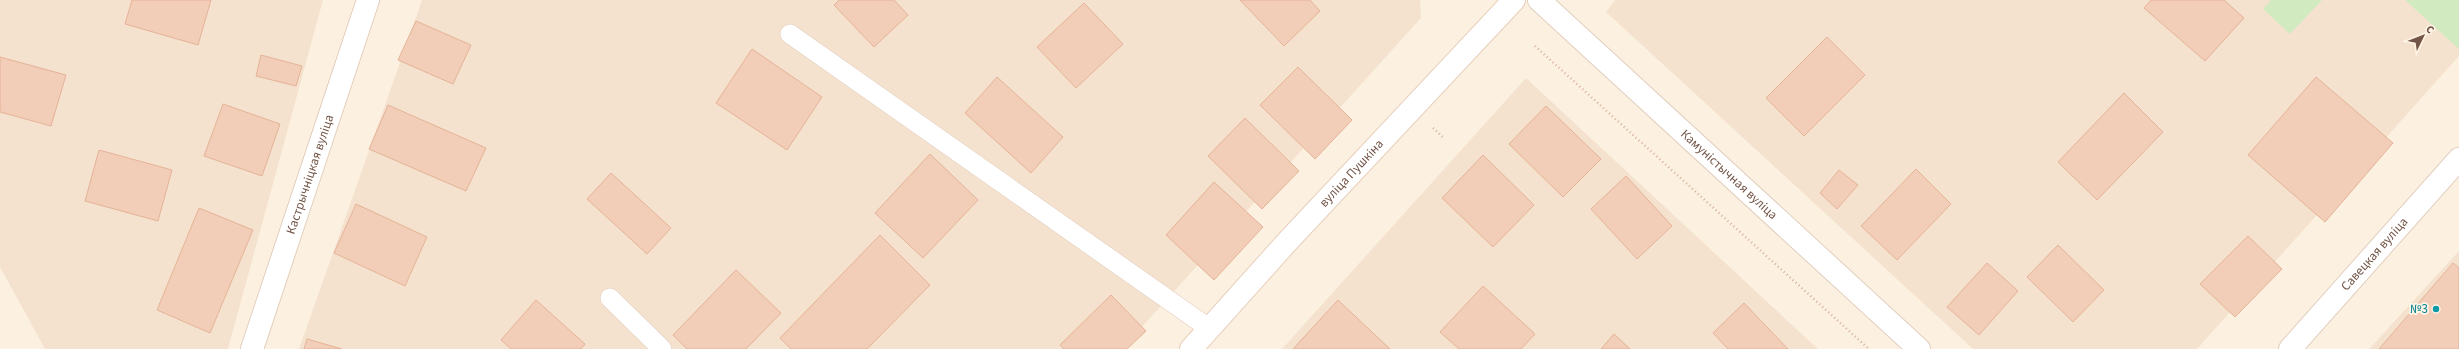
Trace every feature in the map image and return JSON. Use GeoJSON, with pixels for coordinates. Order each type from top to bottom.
{"type":"FeatureCollection","features":[{"type":"Feature","properties":{"kind":"street","name":"Кастрычніцкая вуліца"},"geometry":{"type":"LineString","coordinates":[[252,349],[368,0]]}},
{"type":"Feature","properties":{"kind":"street","name":"вуліца Пушкіна"},"geometry":{"type":"LineString","coordinates":[[1191,349],[1287,242],[1514,0]]}},
{"type":"Feature","properties":{"kind":"street","name":"Камуністычная вуліца"},"geometry":{"type":"LineString","coordinates":[[1539,0],[1919,349]]}},
{"type":"Feature","properties":{"kind":"street","name":"Савецкая вуліца"},"geometry":{"type":"LineString","coordinates":[[2290,349],[2459,159]]}},
{"type":"Feature","properties":{"kind":"lane"},"geometry":{"type":"LineString","coordinates":[[790,34],[1210,329]]}},
{"type":"Feature","properties":{"kind":"lane"},"geometry":{"type":"LineString","coordinates":[[610,298],[662,349]]}},
{"type":"Feature","properties":{"kind":"path"},"geometry":{"type":"LineString","coordinates":[[1535,46],[1869,349]]}},
{"type":"Feature","properties":{"kind":"shaded area"},"geometry":{"type":"Polygon","coordinates":[[[0,0],[323,0],[228,349],[45,349],[0,267],[0,0]]]}},
{"type":"Feature","properties":{"kind":"shaded area"},"geometry":{"type":"Polygon","coordinates":[[[422,0],[1420,0],[1421,18],[1122,349],[299,349],[422,0]]]}},
{"type":"Feature","properties":{"kind":"shaded area"},"geometry":{"type":"Polygon","coordinates":[[[1615,0],[2459,0],[2459,56],[2197,349],[1973,349],[1606,12],[1615,0]]]}},
{"type":"Feature","properties":{"kind":"shaded area"},"geometry":{"type":"Polygon","coordinates":[[[1526,78],[1818,349],[1282,349],[1526,78]]]}},
{"type":"Feature","properties":{"kind":"shaded area","name":"№3"},"geometry":{"type":"Polygon","coordinates":[[[2459,251],[2459,349],[2369,349],[2459,251]]]}},
{"type":"Feature","properties":{"kind":"green space"},"geometry":{"type":"Polygon","coordinates":[[[2271,0],[2322,0],[2290,34],[2263,9],[2271,0]]]}},
{"type":"Feature","properties":{"kind":"green space"},"geometry":{"type":"Polygon","coordinates":[[[2405,0],[2459,0],[2459,49],[2405,0]]]}},
{"type":"Feature","properties":{"kind":"building"},"geometry":{"type":"Polygon","coordinates":[[[132,0],[211,0],[198,45],[125,24],[132,0]]]}},
{"type":"Feature","properties":{"kind":"building"},"geometry":{"type":"Polygon","coordinates":[[[839,0],[894,0],[908,15],[874,47],[834,5],[839,0]]]}},
{"type":"Feature","properties":{"kind":"building"},"geometry":{"type":"Polygon","coordinates":[[[1240,0],[1310,0],[1320,11],[1284,46],[1240,0]]]}},
{"type":"Feature","properties":{"kind":"building"},"geometry":{"type":"Polygon","coordinates":[[[2151,0],[2224,0],[2244,18],[2205,61],[2144,8],[2151,0]]]}},
{"type":"Feature","properties":{"kind":"building"},"geometry":{"type":"Polygon","coordinates":[[[1084,3],[1123,44],[1076,88],[1037,47],[1084,3]]]}},
{"type":"Feature","properties":{"kind":"building"},"geometry":{"type":"Polygon","coordinates":[[[416,21],[471,45],[453,84],[398,60],[416,21]]]}},
{"type":"Feature","properties":{"kind":"building"},"geometry":{"type":"Polygon","coordinates":[[[1827,37],[1865,75],[1804,136],[1766,98],[1827,37]]]}},
{"type":"Feature","properties":{"kind":"building"},"geometry":{"type":"Polygon","coordinates":[[[752,49],[822,97],[787,150],[716,103],[752,49]]]}},
{"type":"Feature","properties":{"kind":"building"},"geometry":{"type":"Polygon","coordinates":[[[261,55],[302,66],[296,86],[256,76],[261,55]]]}},
{"type":"Feature","properties":{"kind":"building"},"geometry":{"type":"Polygon","coordinates":[[[0,57],[66,75],[51,126],[0,112],[0,57]]]}},
{"type":"Feature","properties":{"kind":"building"},"geometry":{"type":"Polygon","coordinates":[[[1298,67],[1352,120],[1315,159],[1260,105],[1298,67]]]}},
{"type":"Feature","properties":{"kind":"building"},"geometry":{"type":"Polygon","coordinates":[[[997,77],[1063,137],[1031,173],[965,113],[997,77]]]}},
{"type":"Feature","properties":{"kind":"building"},"geometry":{"type":"Polygon","coordinates":[[[2316,77],[2393,143],[2325,222],[2248,155],[2316,77]]]}},
{"type":"Feature","properties":{"kind":"building"},"geometry":{"type":"Polygon","coordinates":[[[2124,93],[2163,132],[2097,200],[2058,162],[2124,93]]]}},
{"type":"Feature","properties":{"kind":"building"},"geometry":{"type":"Polygon","coordinates":[[[223,104],[280,124],[262,176],[204,156],[223,104]]]}},
{"type":"Feature","properties":{"kind":"building"},"geometry":{"type":"Polygon","coordinates":[[[388,105],[486,148],[466,191],[369,149],[388,105]]]}},
{"type":"Feature","properties":{"kind":"building"},"geometry":{"type":"Polygon","coordinates":[[[1546,106],[1601,159],[1563,197],[1509,144],[1546,106]]]}},
{"type":"Feature","properties":{"kind":"building"},"geometry":{"type":"Polygon","coordinates":[[[1245,118],[1299,171],[1262,209],[1208,156],[1245,118]]]}},
{"type":"Feature","properties":{"kind":"building"},"geometry":{"type":"Polygon","coordinates":[[[99,150],[172,170],[158,221],[85,201],[99,150]]]}},
{"type":"Feature","properties":{"kind":"building"},"geometry":{"type":"Polygon","coordinates":[[[930,154],[978,200],[923,258],[875,213],[930,154]]]}},
{"type":"Feature","properties":{"kind":"building"},"geometry":{"type":"Polygon","coordinates":[[[1483,155],[1534,205],[1493,247],[1442,198],[1483,155]]]}},
{"type":"Feature","properties":{"kind":"building"},"geometry":{"type":"Polygon","coordinates":[[[1916,169],[1951,204],[1897,260],[1861,226],[1916,169]]]}},
{"type":"Feature","properties":{"kind":"building"},"geometry":{"type":"Polygon","coordinates":[[[1839,170],[1858,185],[1837,209],[1820,193],[1839,170]]]}},
{"type":"Feature","properties":{"kind":"building"},"geometry":{"type":"Polygon","coordinates":[[[611,173],[671,228],[647,254],[587,199],[611,173]]]}},
{"type":"Feature","properties":{"kind":"building"},"geometry":{"type":"Polygon","coordinates":[[[1626,176],[1672,226],[1637,259],[1591,209],[1626,176]]]}},
{"type":"Feature","properties":{"kind":"building"},"geometry":{"type":"Polygon","coordinates":[[[1214,182],[1263,227],[1214,280],[1166,235],[1214,182]]]}},
{"type":"Feature","properties":{"kind":"building"},"geometry":{"type":"Polygon","coordinates":[[[356,204],[427,237],[405,286],[334,253],[356,204]]]}},
{"type":"Feature","properties":{"kind":"building"},"geometry":{"type":"Polygon","coordinates":[[[199,208],[253,230],[210,333],[157,310],[199,208]]]}},
{"type":"Feature","properties":{"kind":"building"},"geometry":{"type":"Polygon","coordinates":[[[880,235],[930,285],[867,349],[791,349],[780,338],[880,235]]]}},
{"type":"Feature","properties":{"kind":"building"},"geometry":{"type":"Polygon","coordinates":[[[2248,236],[2282,269],[2235,317],[2200,284],[2248,236]]]}},
{"type":"Feature","properties":{"kind":"building"},"geometry":{"type":"Polygon","coordinates":[[[2058,245],[2104,290],[2073,322],[2027,277],[2058,245]]]}},
{"type":"Feature","properties":{"kind":"building"},"geometry":{"type":"Polygon","coordinates":[[[1987,263],[2018,291],[1979,335],[1947,307],[1987,263]]]}},
{"type":"Feature","properties":{"kind":"building","name":"№3"},"geometry":{"type":"Polygon","coordinates":[[[2453,263],[2459,268],[2459,349],[2379,349],[2453,263]]]}},
{"type":"Feature","properties":{"kind":"building"},"geometry":{"type":"Polygon","coordinates":[[[736,270],[781,313],[746,349],[687,349],[673,335],[736,270]]]}},
{"type":"Feature","properties":{"kind":"building"},"geometry":{"type":"Polygon","coordinates":[[[1483,286],[1535,334],[1521,349],[1459,349],[1440,332],[1483,286]]]}},
{"type":"Feature","properties":{"kind":"building"},"geometry":{"type":"Polygon","coordinates":[[[1111,295],[1146,331],[1127,349],[1064,349],[1060,345],[1111,295]]]}},
{"type":"Feature","properties":{"kind":"building"},"geometry":{"type":"Polygon","coordinates":[[[536,300],[585,344],[581,349],[511,349],[501,340],[536,300]]]}},
{"type":"Feature","properties":{"kind":"building"},"geometry":{"type":"Polygon","coordinates":[[[1338,300],[1390,349],[1293,349],[1338,300]]]}},
{"type":"Feature","properties":{"kind":"building"},"geometry":{"type":"Polygon","coordinates":[[[1744,303],[1788,349],[1728,349],[1713,333],[1744,303]]]}},
{"type":"Feature","properties":{"kind":"building"},"geometry":{"type":"Polygon","coordinates":[[[1614,334],[1630,349],[1601,349],[1614,334]]]}},
{"type":"Feature","properties":{"kind":"building"},"geometry":{"type":"Polygon","coordinates":[[[307,339],[342,349],[304,349],[307,339]]]}},
{"type":"Feature","properties":{"kind":"place","name":"№3"},"geometry":{"type":"Point","coordinates":[2436,309]}}]}
